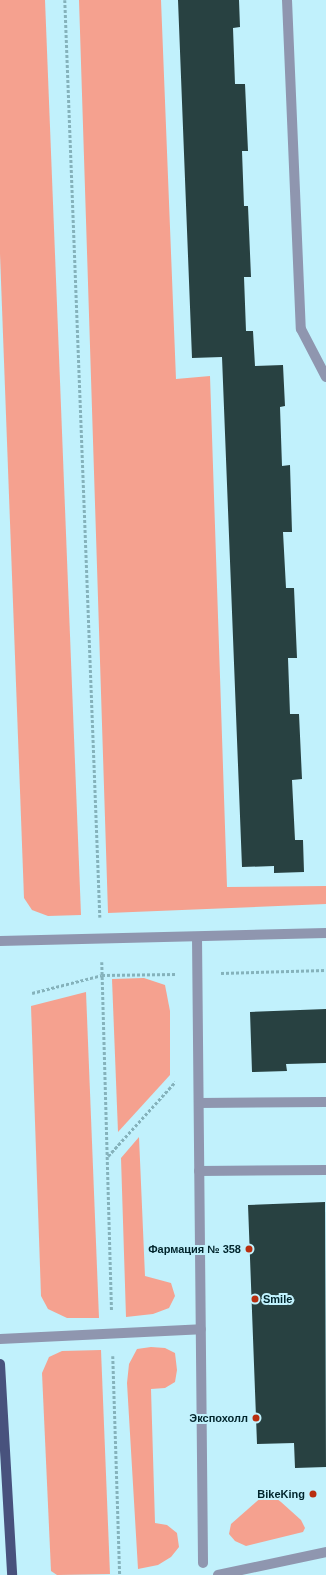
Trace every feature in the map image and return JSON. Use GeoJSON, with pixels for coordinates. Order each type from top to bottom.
{"type":"FeatureCollection","features":[{"type":"Feature","properties":{"kind":"main road"},"geometry":{"type":"LineString","coordinates":[[0,1364],[12,1575]]}},
{"type":"Feature","properties":{"kind":"lane"},"geometry":{"type":"LineString","coordinates":[[287,0],[301,329],[326,377]]}},
{"type":"Feature","properties":{"kind":"lane"},"geometry":{"type":"LineString","coordinates":[[0,941],[326,933]]}},
{"type":"Feature","properties":{"kind":"lane"},"geometry":{"type":"LineString","coordinates":[[197,937],[203,1563]]}},
{"type":"Feature","properties":{"kind":"lane"},"geometry":{"type":"LineString","coordinates":[[199,1103],[326,1102]]}},
{"type":"Feature","properties":{"kind":"lane"},"geometry":{"type":"LineString","coordinates":[[200,1171],[326,1170]]}},
{"type":"Feature","properties":{"kind":"lane"},"geometry":{"type":"LineString","coordinates":[[0,1339],[201,1329]]}},
{"type":"Feature","properties":{"kind":"lane"},"geometry":{"type":"LineString","coordinates":[[218,1575],[326,1552]]}},
{"type":"Feature","properties":{"kind":"path"},"geometry":{"type":"LineString","coordinates":[[65,0],[101,939],[120,1575]]}},
{"type":"Feature","properties":{"kind":"path"},"geometry":{"type":"LineString","coordinates":[[32,993],[102,975]]}},
{"type":"Feature","properties":{"kind":"path"},"geometry":{"type":"LineString","coordinates":[[108,1156],[198,1056]]}},
{"type":"Feature","properties":{"kind":"shaded area"},"geometry":{"type":"Polygon","coordinates":[[[0,0],[45,0],[81,915],[48,916],[32,910],[24,898],[0,254],[0,0]]]}},
{"type":"Feature","properties":{"kind":"shaded area"},"geometry":{"type":"Polygon","coordinates":[[[79,0],[161,0],[176,379],[210,376],[227,887],[326,886],[326,904],[108,913],[79,0]]]}},
{"type":"Feature","properties":{"kind":"shaded area"},"geometry":{"type":"Polygon","coordinates":[[[144,978],[165,985],[170,1011],[170,1075],[118,1132],[112,979],[144,978]]]}},
{"type":"Feature","properties":{"kind":"shaded area"},"geometry":{"type":"Polygon","coordinates":[[[86,992],[99,1318],[67,1318],[48,1309],[41,1296],[31,1006],[86,992]]]}},
{"type":"Feature","properties":{"kind":"shaded area"},"geometry":{"type":"Polygon","coordinates":[[[139,1137],[145,1276],[171,1283],[175,1296],[169,1308],[153,1314],[126,1317],[121,1158],[139,1137]]]}},
{"type":"Feature","properties":{"kind":"shaded area"},"geometry":{"type":"Polygon","coordinates":[[[151,1347],[165,1348],[175,1353],[177,1370],[175,1382],[165,1388],[151,1389],[155,1523],[167,1525],[177,1533],[179,1547],[171,1557],[158,1565],[138,1569],[127,1383],[129,1364],[137,1349],[151,1347]]]}},
{"type":"Feature","properties":{"kind":"shaded area"},"geometry":{"type":"Polygon","coordinates":[[[101,1350],[110,1574],[57,1575],[51,1571],[42,1373],[49,1357],[62,1351],[101,1350]]]}},
{"type":"Feature","properties":{"kind":"shaded area"},"geometry":{"type":"Polygon","coordinates":[[[264,1495],[272,1495],[301,1520],[305,1528],[303,1532],[246,1546],[235,1541],[229,1534],[231,1524],[264,1495]]]}},
{"type":"Feature","properties":{"kind":"building"},"geometry":{"type":"Polygon","coordinates":[[[178,0],[239,0],[240,27],[233,28],[235,84],[245,84],[248,151],[242,151],[244,206],[248,206],[251,277],[244,277],[246,331],[253,331],[255,366],[283,365],[285,406],[280,407],[282,466],[290,465],[292,532],[283,532],[286,588],[294,588],[297,658],[288,658],[290,714],[299,714],[302,779],[292,780],[295,840],[303,840],[304,872],[274,873],[274,866],[242,867],[222,357],[192,358],[178,0]]]}},
{"type":"Feature","properties":{"kind":"building"},"geometry":{"type":"Polygon","coordinates":[[[326,1009],[326,1063],[286,1064],[287,1071],[252,1072],[250,1012],[326,1009]]]}},
{"type":"Feature","properties":{"kind":"building"},"geometry":{"type":"Polygon","coordinates":[[[325,1202],[326,1467],[295,1468],[294,1443],[257,1444],[248,1205],[325,1202]]]}},
{"type":"Feature","properties":{"kind":"place","name":"Фармация № 358"},"geometry":{"type":"Point","coordinates":[249,1249]}},
{"type":"Feature","properties":{"kind":"place","name":"Smile"},"geometry":{"type":"Point","coordinates":[255,1299]}},
{"type":"Feature","properties":{"kind":"place","name":"Экспохолл"},"geometry":{"type":"Point","coordinates":[256,1418]}},
{"type":"Feature","properties":{"kind":"place","name":"BikeKing"},"geometry":{"type":"Point","coordinates":[313,1494]}}]}
